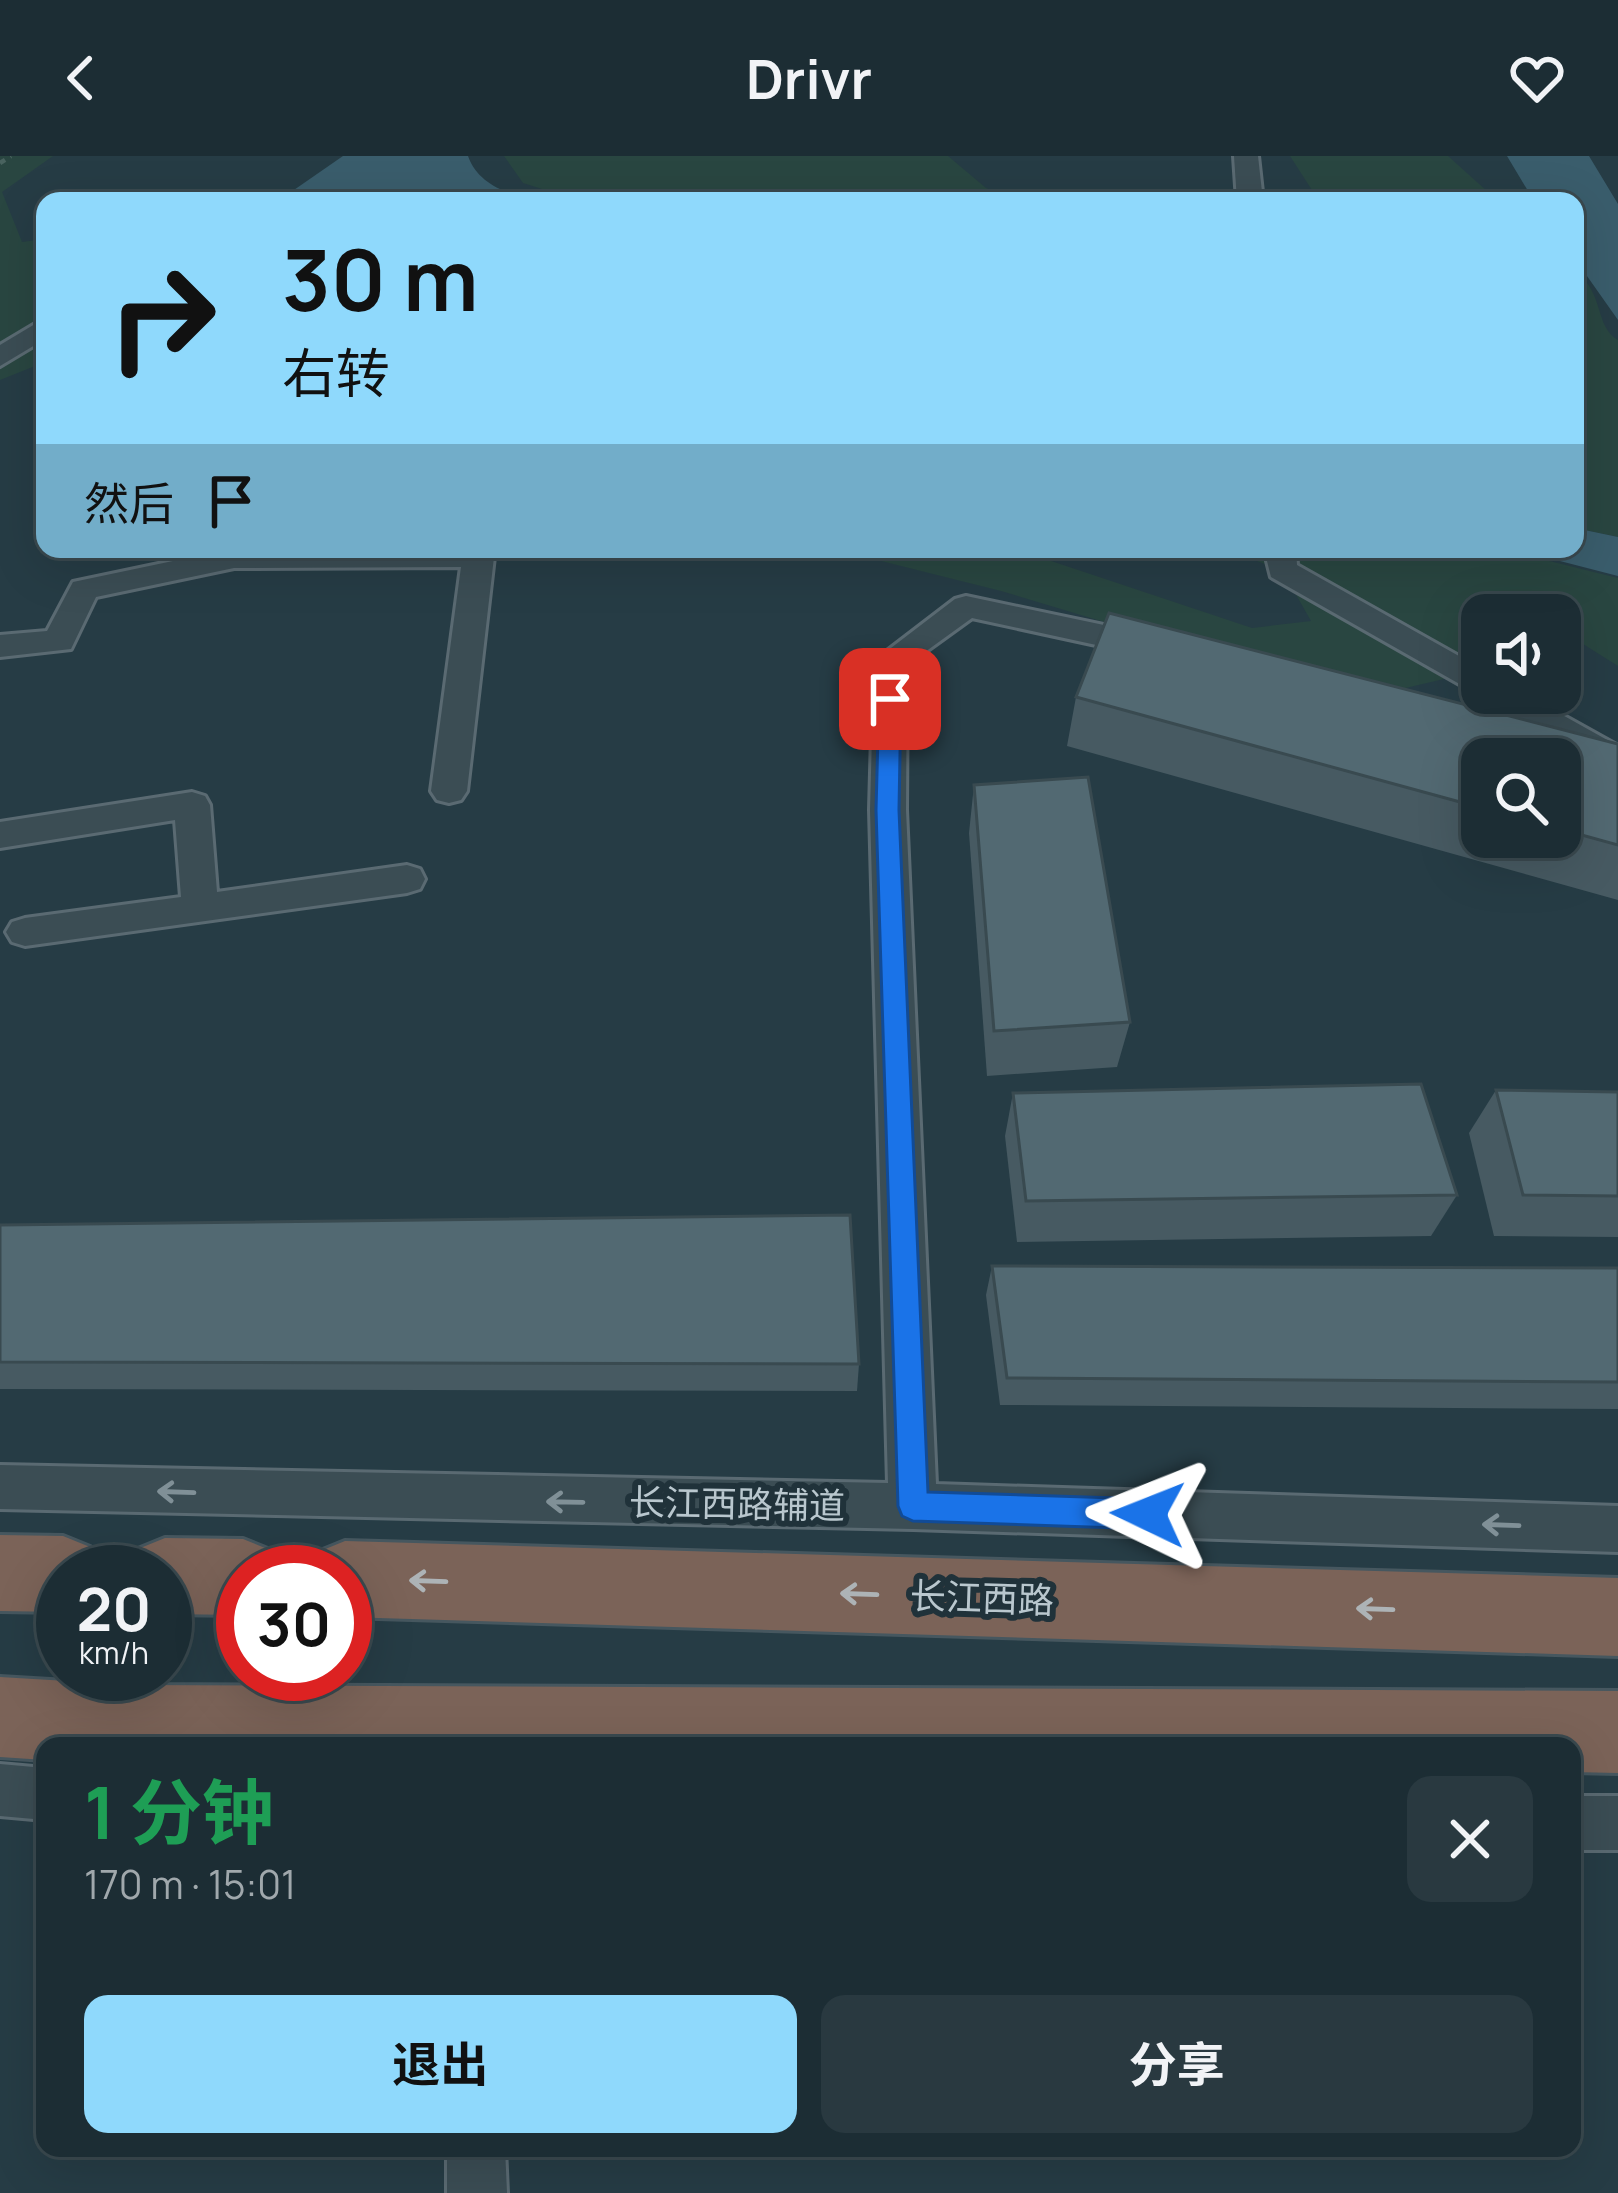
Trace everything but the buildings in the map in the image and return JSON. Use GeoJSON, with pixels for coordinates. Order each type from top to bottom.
{"type":"FeatureCollection","features":[{"type":"Feature","properties":{"kind":"highway"},"geometry":{"type":"LineString","coordinates":[[0,1573],[36,1574]]}},
{"type":"Feature","properties":{"kind":"highway","name":"长江西路"},"geometry":{"type":"LineString","coordinates":[[372,1580],[1618,1616]]}},
{"type":"Feature","properties":{"kind":"highway"},"geometry":{"type":"LineString","coordinates":[[0,1717],[158,1726],[1618,1732]]}},
{"type":"Feature","properties":{"kind":"street"},"geometry":{"type":"LineString","coordinates":[[1246,156],[1249,192]]}},
{"type":"Feature","properties":{"kind":"street"},"geometry":{"type":"LineString","coordinates":[[0,358],[36,332]]}},
{"type":"Feature","properties":{"kind":"street"},"geometry":{"type":"LineString","coordinates":[[0,380],[36,366]]}},
{"type":"Feature","properties":{"kind":"street"},"geometry":{"type":"LineString","coordinates":[[0,646],[59,641],[84,589],[214,562],[297,558]]}},
{"type":"Feature","properties":{"kind":"street"},"geometry":{"type":"LineString","coordinates":[[449,791],[478,558]]}},
{"type":"Feature","properties":{"kind":"street"},"geometry":{"type":"LineString","coordinates":[[1281,558],[1282,570],[1461,672]]}},
{"type":"Feature","properties":{"kind":"street"},"geometry":{"type":"LineString","coordinates":[[913,1506],[888,810],[891,662],[966,606],[1047,620],[1184,655]]}},
{"type":"Feature","properties":{"kind":"street"},"geometry":{"type":"LineString","coordinates":[[1533,714],[1618,763]]}},
{"type":"Feature","properties":{"kind":"street"},"geometry":{"type":"LineString","coordinates":[[1481,729],[1618,763]]}},
{"type":"Feature","properties":{"kind":"street"},"geometry":{"type":"LineString","coordinates":[[0,835],[192,806],[200,908]]}},
{"type":"Feature","properties":{"kind":"street"},"geometry":{"type":"LineString","coordinates":[[25,932],[407,879]]}},
{"type":"Feature","properties":{"kind":"street","name":"长江西路辅道"},"geometry":{"type":"LineString","coordinates":[[0,1487],[463,1501],[913,1506],[1618,1529]]}},
{"type":"Feature","properties":{"kind":"street"},"geometry":{"type":"LineString","coordinates":[[0,1790],[36,1793]]}},
{"type":"Feature","properties":{"kind":"street"},"geometry":{"type":"LineString","coordinates":[[1581,1823],[1618,1823]]}},
{"type":"Feature","properties":{"kind":"street"},"geometry":{"type":"LineString","coordinates":[[476,2157],[477,2193]]}},
{"type":"Feature","properties":{"kind":"path"},"geometry":{"type":"LineString","coordinates":[[0,164],[11,156]]}},
{"type":"Feature","properties":{"kind":"green space"},"geometry":{"type":"Polygon","coordinates":[[[0,156],[53,156],[2,192],[22,242],[36,240],[36,366],[0,380],[0,156]]]}},
{"type":"Feature","properties":{"kind":"green space"},"geometry":{"type":"Polygon","coordinates":[[[504,156],[948,156],[996,192],[552,192],[523,183],[504,156]]]}},
{"type":"Feature","properties":{"kind":"green space"},"geometry":{"type":"Polygon","coordinates":[[[1290,156],[1448,156],[1488,192],[1313,192],[1290,156]]]}},
{"type":"Feature","properties":{"kind":"green space"},"geometry":{"type":"Polygon","coordinates":[[[1584,280],[1605,326],[1618,340],[1618,537],[1584,530],[1584,280]]]}},
{"type":"Feature","properties":{"kind":"green space"},"geometry":{"type":"Polygon","coordinates":[[[869,558],[1042,558],[1252,628],[1311,621],[1282,570],[1248,558],[1537,558],[1618,578],[1618,666],[1581,645],[1581,594],[1461,594],[1461,675],[1393,691],[1264,670],[1001,591],[869,558]]]}},
{"type":"Feature","properties":{"kind":"water"},"geometry":{"type":"Polygon","coordinates":[[[343,156],[468,156],[485,180],[507,192],[291,192],[343,156]]]}},
{"type":"Feature","properties":{"kind":"water"},"geometry":{"type":"Polygon","coordinates":[[[1507,156],[1589,156],[1618,204],[1618,320],[1584,272],[1584,192],[1529,192],[1507,156]]]}},
{"type":"Feature","properties":{"kind":"water"},"geometry":{"type":"Polygon","coordinates":[[[1584,530],[1618,537],[1618,576],[1548,558],[1584,558],[1584,530]]]}},
{"type":"Feature","properties":{"kind":"route"},"geometry":{"type":"LineString","coordinates":[[890,699],[888,810],[913,1506],[1148,1514]]}}]}
